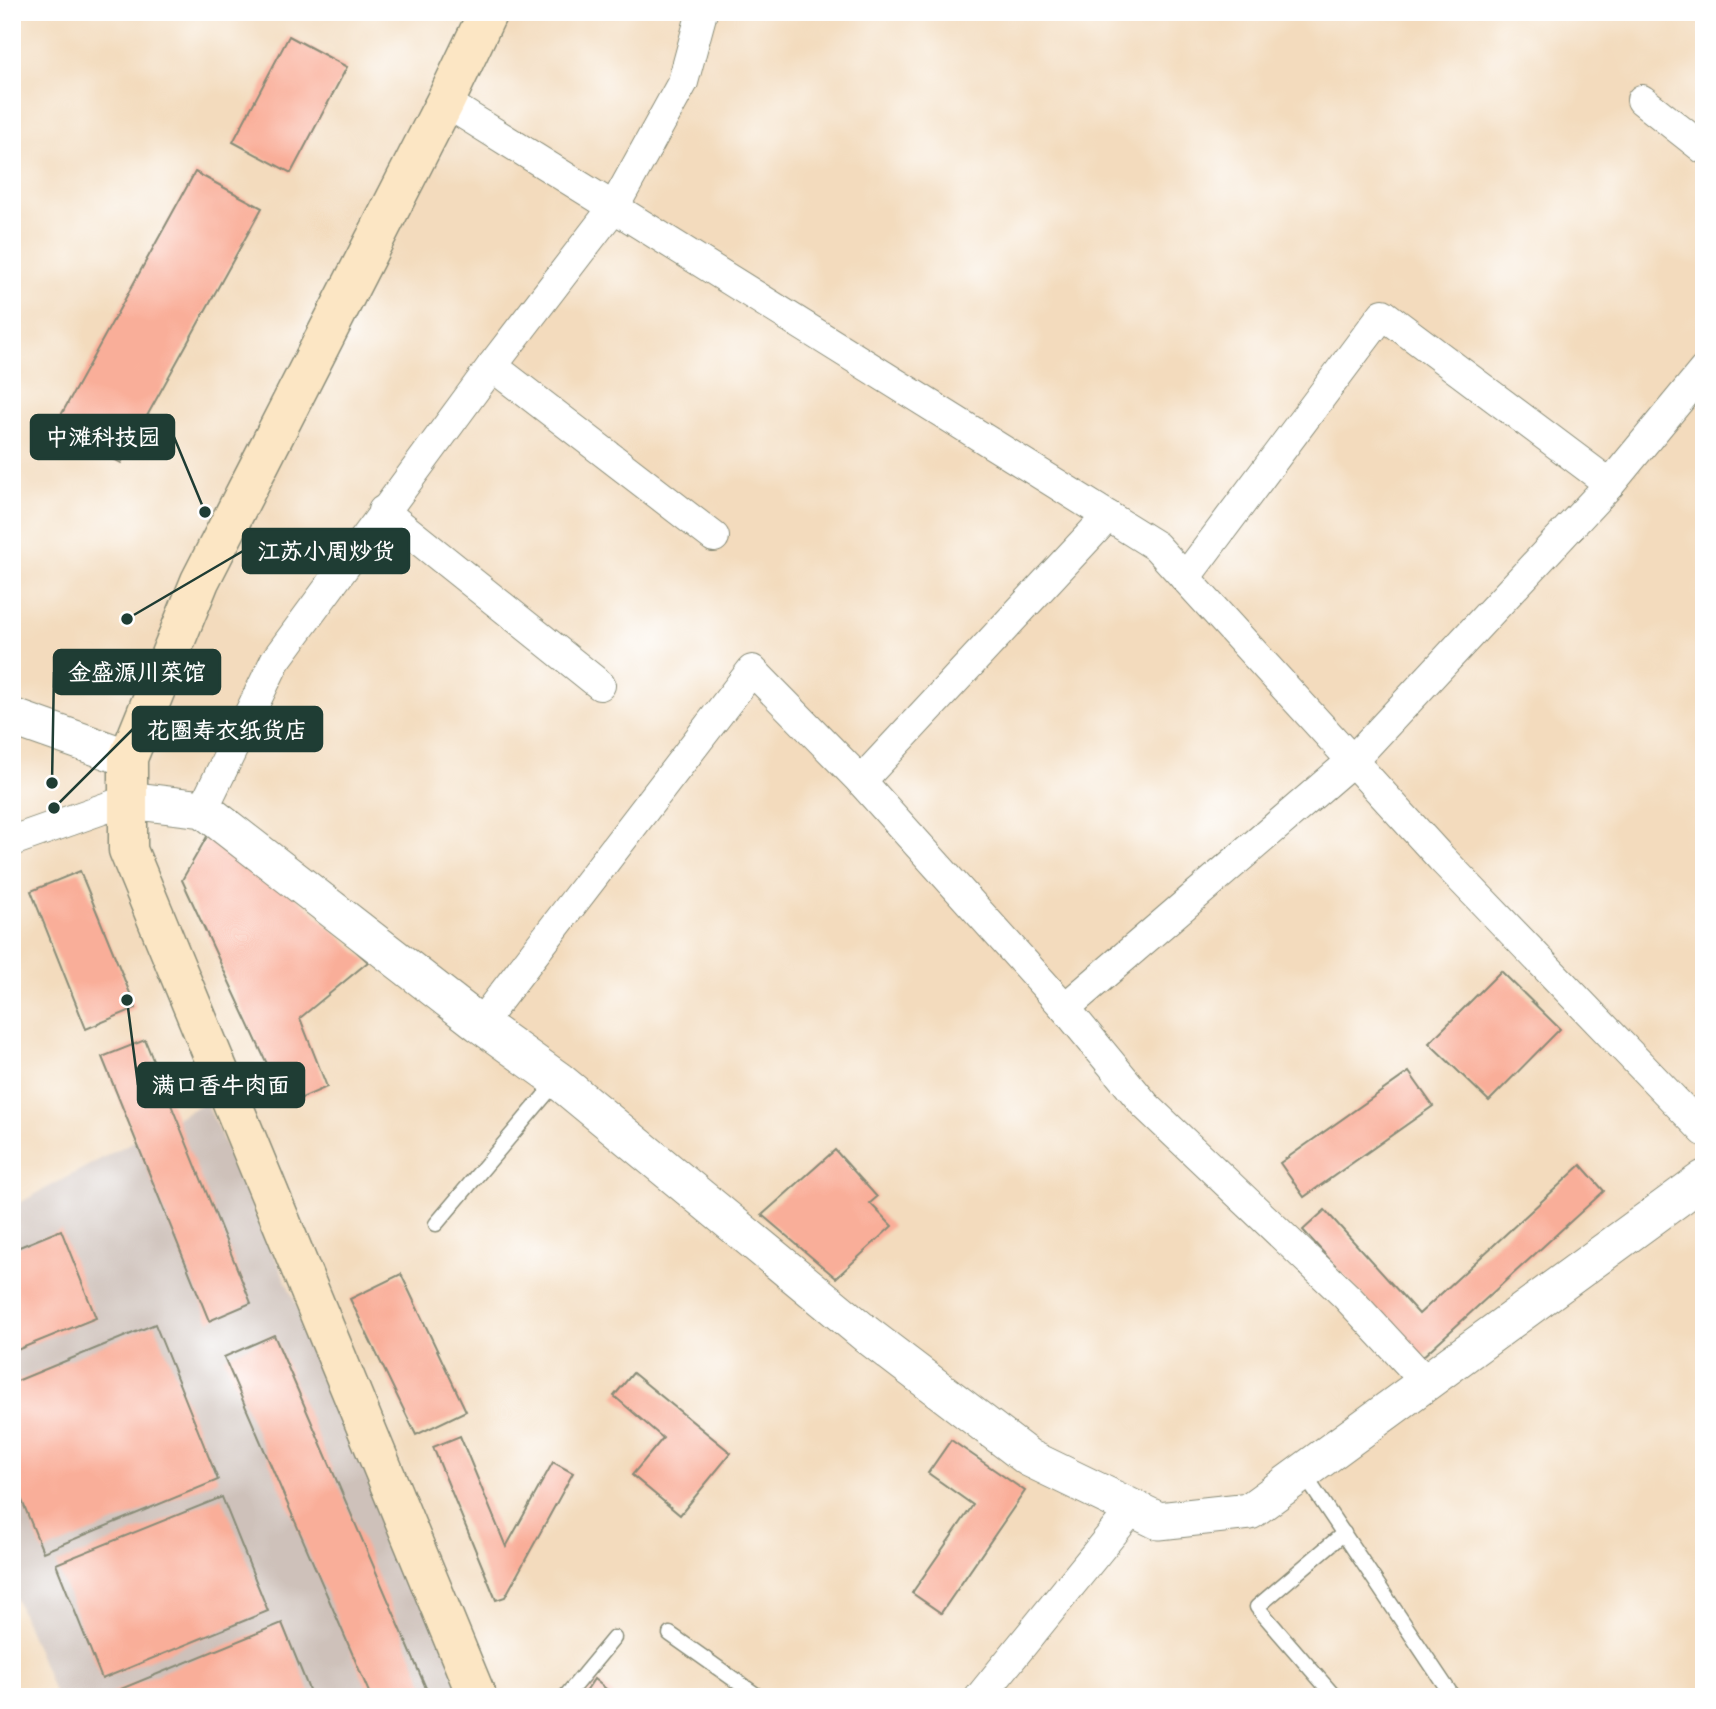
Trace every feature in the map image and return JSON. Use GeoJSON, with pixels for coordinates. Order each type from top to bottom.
{"type":"FeatureCollection","features":[{"type":"Feature","properties":{"kind":"main road"},"geometry":{"type":"LineString","coordinates":[[477,1697],[128,850],[128,758],[200,581],[445,102],[488,12]]}},
{"type":"Feature","properties":{"kind":"street"},"geometry":{"type":"LineString","coordinates":[[203,809],[275,661],[383,511],[614,207],[682,82],[702,12]]}},
{"type":"Feature","properties":{"kind":"street"},"geometry":{"type":"LineString","coordinates":[[1642,100],[1704,149]]}},
{"type":"Feature","properties":{"kind":"street"},"geometry":{"type":"LineString","coordinates":[[445,102],[1156,546],[1441,858],[1704,1131]]}},
{"type":"Feature","properties":{"kind":"street"},"geometry":{"type":"LineString","coordinates":[[1185,578],[1384,314],[1610,484]]}},
{"type":"Feature","properties":{"kind":"street"},"geometry":{"type":"LineString","coordinates":[[492,366],[714,537]]}},
{"type":"Feature","properties":{"kind":"street"},"geometry":{"type":"LineString","coordinates":[[1065,1008],[1352,761],[1610,484],[1704,370]]}},
{"type":"Feature","properties":{"kind":"street"},"geometry":{"type":"LineString","coordinates":[[383,511],[600,685]]}},
{"type":"Feature","properties":{"kind":"street"},"geometry":{"type":"LineString","coordinates":[[861,781],[1108,516]]}},
{"type":"Feature","properties":{"kind":"street"},"geometry":{"type":"LineString","coordinates":[[480,1024],[752,670],[861,781],[1065,1008],[1145,1105],[1347,1297],[1425,1381]]}},
{"type":"Feature","properties":{"kind":"street"},"geometry":{"type":"LineString","coordinates":[[12,717],[128,758]]}},
{"type":"Feature","properties":{"kind":"street"},"geometry":{"type":"LineString","coordinates":[[12,841],[128,800],[203,809],[480,1024],[558,1080],[866,1334],[1030,1458],[1159,1521],[1250,1511],[1704,1179]]}},
{"type":"Feature","properties":{"kind":"street"},"geometry":{"type":"LineString","coordinates":[[980,1697],[1133,1508]]}},
{"type":"Feature","properties":{"kind":"lane"},"geometry":{"type":"LineString","coordinates":[[436,1224],[558,1080]]}},
{"type":"Feature","properties":{"kind":"lane"},"geometry":{"type":"LineString","coordinates":[[1303,1472],[1453,1697]]}},
{"type":"Feature","properties":{"kind":"lane"},"geometry":{"type":"LineString","coordinates":[[1335,1697],[1257,1607],[1344,1533]]}},
{"type":"Feature","properties":{"kind":"lane"},"geometry":{"type":"LineString","coordinates":[[670,1634],[759,1697]]}},
{"type":"Feature","properties":{"kind":"lane"},"geometry":{"type":"LineString","coordinates":[[565,1697],[614,1638]]}},
{"type":"Feature","properties":{"kind":"shaded area"},"geometry":{"type":"Polygon","coordinates":[[[206,1102],[471,1697],[56,1697],[12,1589],[12,1207],[206,1102]]]}},
{"type":"Feature","properties":{"kind":"building"},"geometry":{"type":"Polygon","coordinates":[[[289,36],[347,67],[291,173],[233,142],[289,36]]]}},
{"type":"Feature","properties":{"kind":"building"},"geometry":{"type":"Polygon","coordinates":[[[195,172],[262,208],[121,463],[55,426],[195,172]]]}},
{"type":"Feature","properties":{"kind":"building"},"geometry":{"type":"Polygon","coordinates":[[[209,833],[246,852],[368,962],[300,1018],[327,1087],[286,1105],[182,880],[209,833]]]}},
{"type":"Feature","properties":{"kind":"building"},"geometry":{"type":"Polygon","coordinates":[[[80,871],[136,1008],[86,1029],[31,891],[80,871]]]}},
{"type":"Feature","properties":{"kind":"building"},"geometry":{"type":"Polygon","coordinates":[[[1501,971],[1560,1029],[1489,1101],[1429,1043],[1501,971]]]}},
{"type":"Feature","properties":{"kind":"building"},"geometry":{"type":"Polygon","coordinates":[[[145,1040],[251,1303],[209,1321],[102,1057],[145,1040]]]}},
{"type":"Feature","properties":{"kind":"building"},"geometry":{"type":"Polygon","coordinates":[[[1409,1072],[1433,1106],[1304,1197],[1280,1163],[1409,1072]]]}},
{"type":"Feature","properties":{"kind":"building"},"geometry":{"type":"Polygon","coordinates":[[[835,1150],[877,1197],[870,1203],[892,1226],[836,1278],[762,1215],[835,1150]]]}},
{"type":"Feature","properties":{"kind":"building"},"geometry":{"type":"Polygon","coordinates":[[[1581,1165],[1604,1191],[1420,1359],[1303,1230],[1325,1210],[1419,1314],[1581,1165]]]}},
{"type":"Feature","properties":{"kind":"building"},"geometry":{"type":"Polygon","coordinates":[[[61,1230],[96,1318],[12,1352],[12,1250],[61,1230]]]}},
{"type":"Feature","properties":{"kind":"building"},"geometry":{"type":"Polygon","coordinates":[[[401,1274],[466,1411],[416,1435],[350,1299],[401,1274]]]}},
{"type":"Feature","properties":{"kind":"building"},"geometry":{"type":"Polygon","coordinates":[[[155,1324],[218,1480],[43,1552],[12,1476],[12,1383],[155,1324]]]}},
{"type":"Feature","properties":{"kind":"building"},"geometry":{"type":"Polygon","coordinates":[[[274,1335],[426,1688],[406,1697],[371,1697],[224,1357],[274,1335]]]}},
{"type":"Feature","properties":{"kind":"building"},"geometry":{"type":"Polygon","coordinates":[[[633,1373],[731,1453],[680,1515],[632,1475],[663,1438],[614,1396],[633,1373]]]}},
{"type":"Feature","properties":{"kind":"building"},"geometry":{"type":"Polygon","coordinates":[[[460,1436],[506,1547],[553,1462],[573,1473],[505,1597],[496,1600],[433,1447],[460,1436]]]}},
{"type":"Feature","properties":{"kind":"building"},"geometry":{"type":"Polygon","coordinates":[[[951,1440],[1025,1491],[941,1613],[912,1593],[973,1505],[928,1473],[951,1440]]]}},
{"type":"Feature","properties":{"kind":"building"},"geometry":{"type":"Polygon","coordinates":[[[222,1497],[268,1611],[102,1679],[56,1564],[222,1497]]]}},
{"type":"Feature","properties":{"kind":"building"},"geometry":{"type":"Polygon","coordinates":[[[282,1623],[312,1697],[113,1697],[111,1693],[282,1623]]]}},
{"type":"Feature","properties":{"kind":"building"},"geometry":{"type":"Polygon","coordinates":[[[594,1679],[616,1697],[582,1697],[594,1679]]]}},
{"type":"Feature","properties":{"kind":"place","name":"中滩科技园"},"geometry":{"type":"Point","coordinates":[205,512]}},
{"type":"Feature","properties":{"kind":"place","name":"江苏小周炒货"},"geometry":{"type":"Point","coordinates":[127,619]}},
{"type":"Feature","properties":{"kind":"place","name":"金盛源川菜馆"},"geometry":{"type":"Point","coordinates":[52,783]}},
{"type":"Feature","properties":{"kind":"place","name":"花圈寿衣纸货店"},"geometry":{"type":"Point","coordinates":[54,808]}},
{"type":"Feature","properties":{"kind":"place","name":"满口香牛肉面"},"geometry":{"type":"Point","coordinates":[127,1000]}}]}
